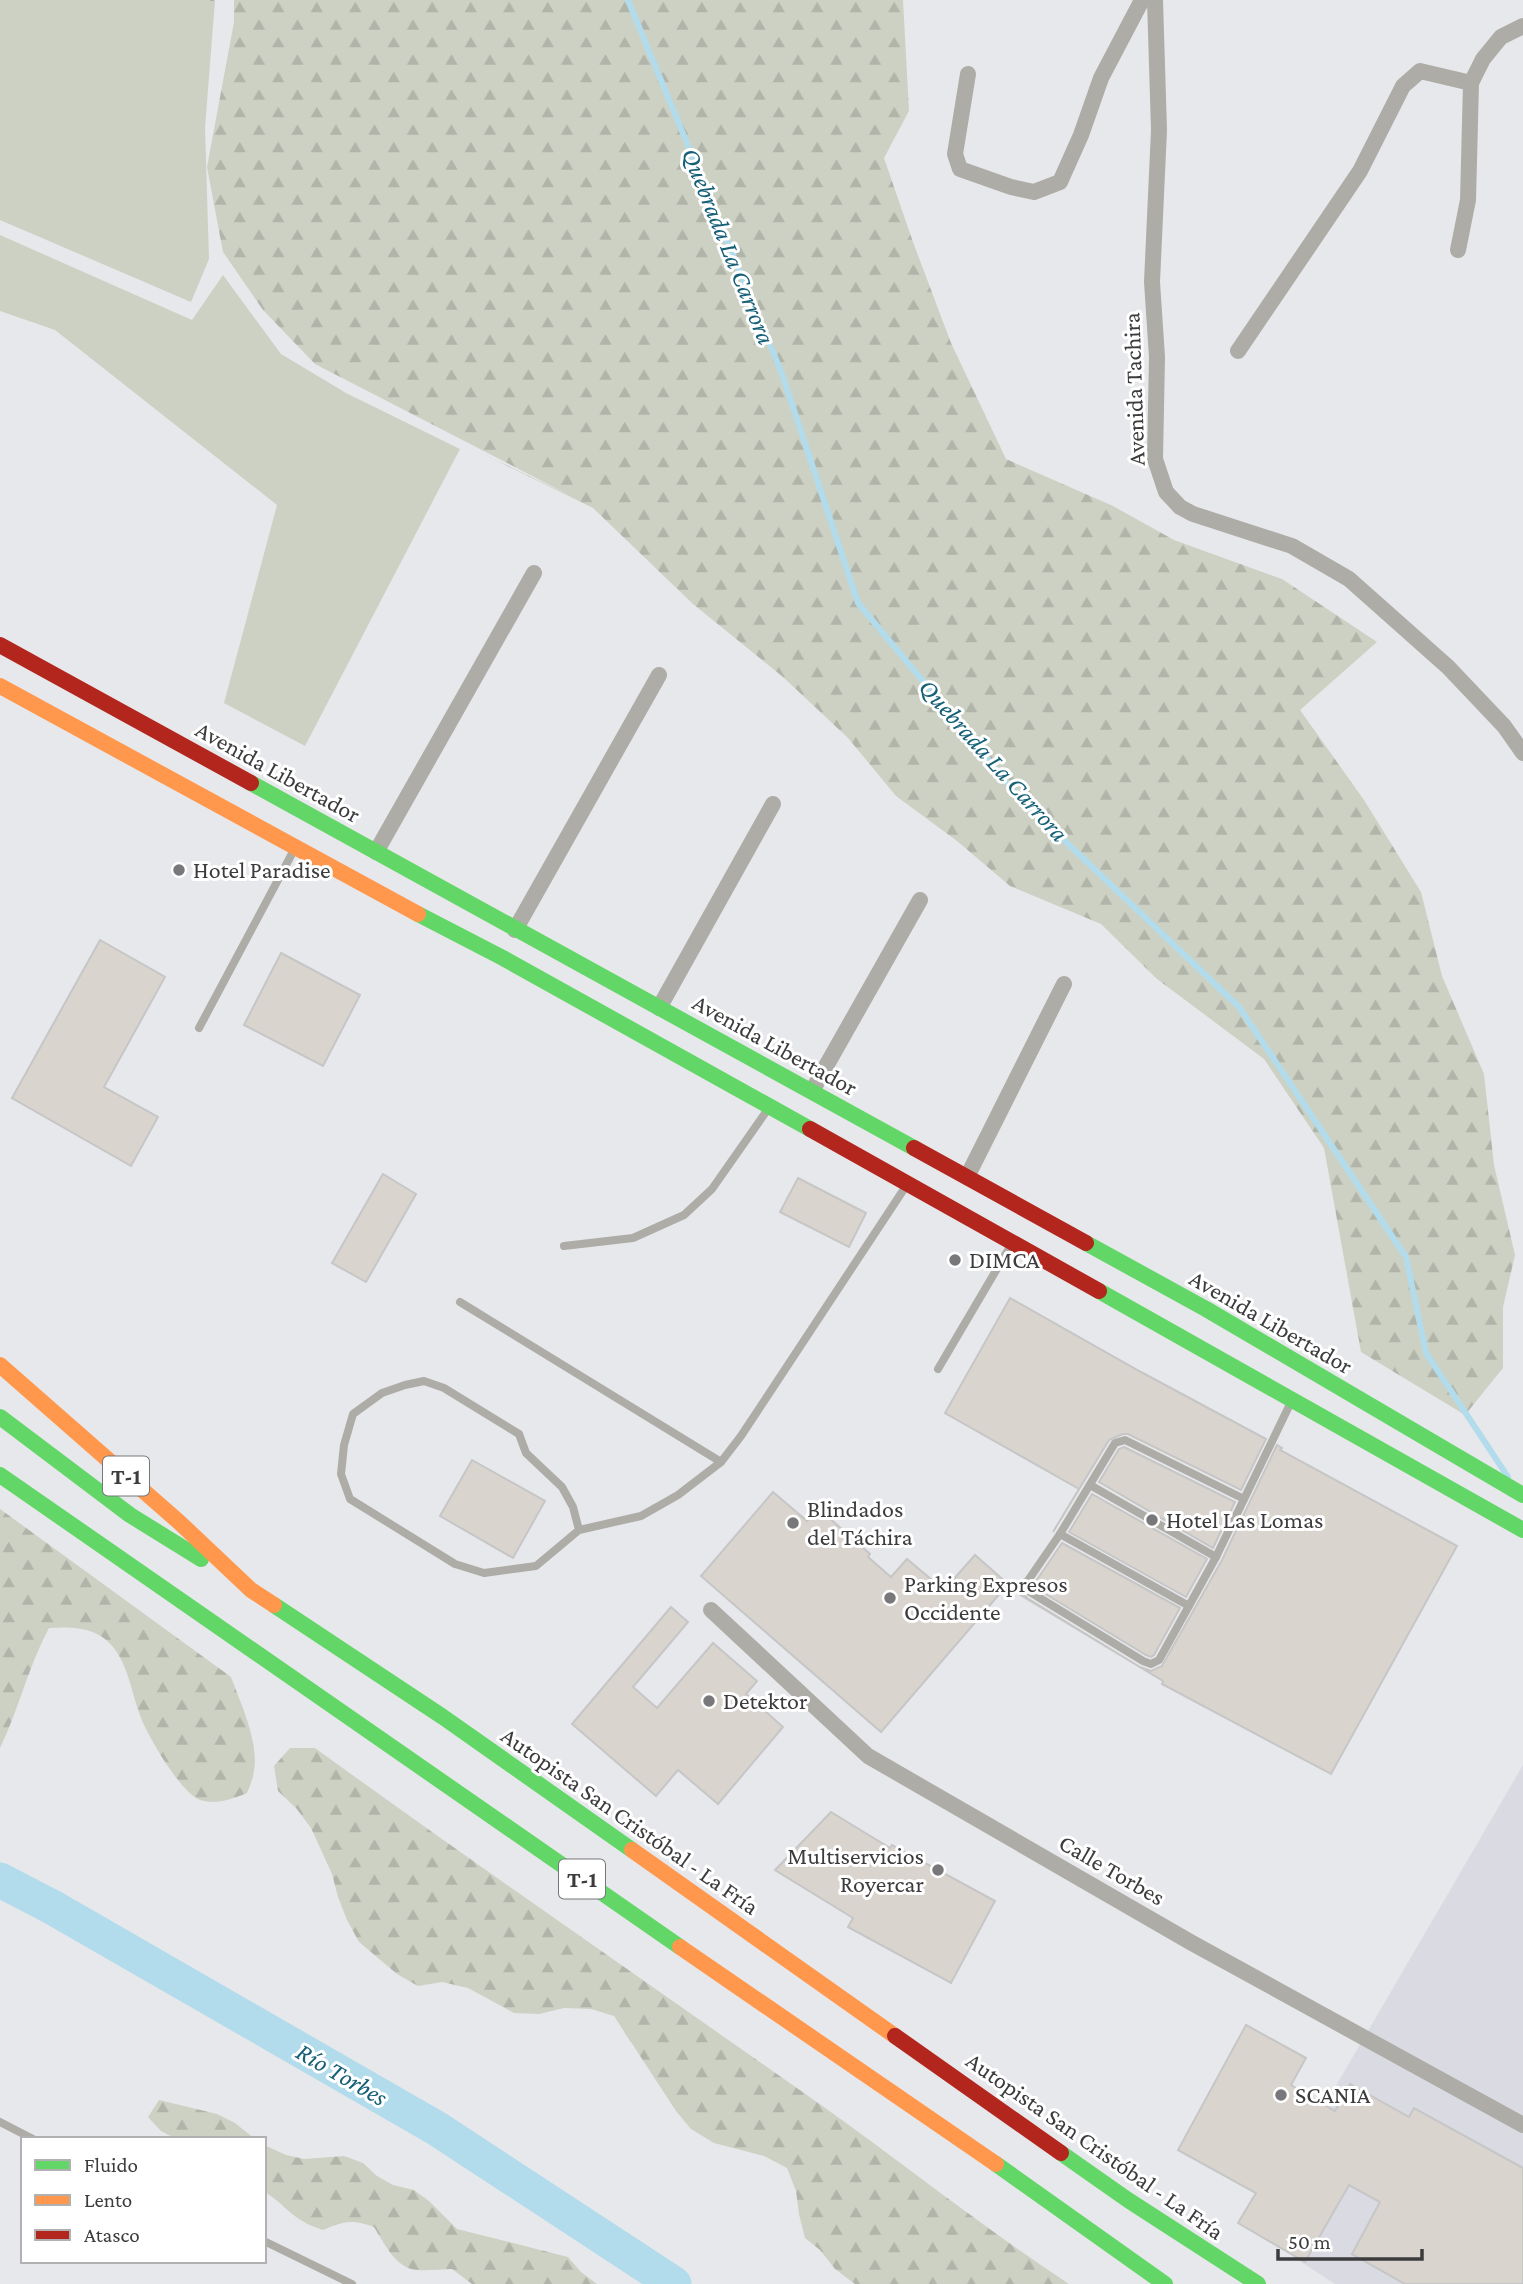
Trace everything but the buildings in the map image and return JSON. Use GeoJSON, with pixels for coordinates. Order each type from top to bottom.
{"type":"FeatureCollection","features":[{"type":"Feature","properties":{"kind":"main road","name":"Avenida Libertador"},"geometry":{"type":"LineString","coordinates":[[0,645],[1206,1309],[1523,1495]]}},
{"type":"Feature","properties":{"kind":"main road"},"geometry":{"type":"LineString","coordinates":[[0,686],[295,848],[503,958],[1523,1530]]}},
{"type":"Feature","properties":{"kind":"main road","name":"Autopista San Cristóbal - La Fría"},"geometry":{"type":"LineString","coordinates":[[0,1365],[179,1522],[251,1590],[443,1717],[1128,2200],[1258,2284]]}},
{"type":"Feature","properties":{"kind":"main road"},"geometry":{"type":"LineString","coordinates":[[0,1417],[130,1515],[251,1590]]}},
{"type":"Feature","properties":{"kind":"main road","name":"T-1"},"geometry":{"type":"LineString","coordinates":[[0,1475],[957,2136],[1165,2284]]}},
{"type":"Feature","properties":{"kind":"street"},"geometry":{"type":"LineString","coordinates":[[968,74],[955,154],[960,169],[1034,192],[1060,182],[1081,135],[1101,78],[1142,0]]}},
{"type":"Feature","properties":{"kind":"street","name":"Avenida Tachira"},"geometry":{"type":"LineString","coordinates":[[1155,0],[1158,130],[1152,282],[1157,357],[1155,459],[1166,492],[1180,507],[1193,514],[1292,546],[1349,579],[1448,667],[1504,726],[1523,753]]}},
{"type":"Feature","properties":{"kind":"street"},"geometry":{"type":"LineString","coordinates":[[1458,250],[1468,200],[1471,83],[1483,58],[1501,37],[1523,26]]}},
{"type":"Feature","properties":{"kind":"street"},"geometry":{"type":"LineString","coordinates":[[1238,351],[1360,171],[1403,86],[1420,71],[1471,83]]}},
{"type":"Feature","properties":{"kind":"street"},"geometry":{"type":"LineString","coordinates":[[376,852],[534,573]]}},
{"type":"Feature","properties":{"kind":"street"},"geometry":{"type":"LineString","coordinates":[[515,930],[659,675]]}},
{"type":"Feature","properties":{"kind":"street"},"geometry":{"type":"LineString","coordinates":[[659,1007],[773,804]]}},
{"type":"Feature","properties":{"kind":"street"},"geometry":{"type":"LineString","coordinates":[[812,1091],[920,900]]}},
{"type":"Feature","properties":{"kind":"street"},"geometry":{"type":"LineString","coordinates":[[967,1177],[1064,984]]}},
{"type":"Feature","properties":{"kind":"street","name":"Calle Torbes"},"geometry":{"type":"LineString","coordinates":[[711,1610],[868,1756],[1192,1943],[1523,2125]]}},
{"type":"Feature","properties":{"kind":"lane"},"geometry":{"type":"LineString","coordinates":[[199,1028],[295,848]]}},
{"type":"Feature","properties":{"kind":"lane"},"geometry":{"type":"LineString","coordinates":[[564,1246],[633,1238],[684,1215],[712,1189],[770,1106]]}},
{"type":"Feature","properties":{"kind":"lane"},"geometry":{"type":"LineString","coordinates":[[579,1530],[573,1507],[562,1487],[526,1453],[519,1434],[444,1388],[424,1381],[405,1385],[382,1393],[353,1414],[344,1445],[341,1474],[350,1499],[455,1564],[484,1573],[536,1566],[579,1530],[641,1516],[678,1495],[721,1462],[741,1436],[907,1184]]}},
{"type":"Feature","properties":{"kind":"lane"},"geometry":{"type":"LineString","coordinates":[[939,1369],[1012,1243]]}},
{"type":"Feature","properties":{"kind":"lane"},"geometry":{"type":"LineString","coordinates":[[460,1302],[721,1462]]}},
{"type":"Feature","properties":{"kind":"lane"},"geometry":{"type":"LineString","coordinates":[[1244,1499],[1125,1440],[1115,1443],[1060,1534],[1027,1582],[1027,1588],[1143,1661],[1152,1664],[1158,1660],[1216,1557],[1244,1499],[1292,1399]]}},
{"type":"Feature","properties":{"kind":"lane"},"geometry":{"type":"LineString","coordinates":[[1090,1485],[1216,1557]]}},
{"type":"Feature","properties":{"kind":"lane"},"geometry":{"type":"LineString","coordinates":[[1060,1534],[1189,1606]]}},
{"type":"Feature","properties":{"kind":"lane"},"geometry":{"type":"LineString","coordinates":[[0,2122],[29,2137]]}},
{"type":"Feature","properties":{"kind":"lane"},"geometry":{"type":"LineString","coordinates":[[266,2242],[352,2284]]}},
{"type":"Feature","properties":{"kind":"shaded area"},"geometry":{"type":"Polygon","coordinates":[[[1523,1765],[1523,2284],[1335,2284],[1252,2230],[1523,1765]]]}},
{"type":"Feature","properties":{"kind":"green space"},"geometry":{"type":"Polygon","coordinates":[[[0,0],[215,0],[205,128],[209,259],[191,302],[0,220],[0,0]]]}},
{"type":"Feature","properties":{"kind":"green space"},"geometry":{"type":"Polygon","coordinates":[[[234,0],[903,0],[909,111],[884,158],[951,343],[1006,459],[1113,506],[1174,540],[1282,579],[1377,642],[1300,710],[1364,800],[1421,892],[1442,976],[1484,1074],[1494,1165],[1515,1255],[1503,1307],[1503,1368],[1465,1415],[1361,1352],[1324,1148],[1264,1059],[1157,979],[1101,924],[1010,886],[957,841],[896,796],[848,738],[783,677],[693,604],[593,508],[475,450],[573,497],[315,364],[263,310],[223,252],[207,167],[234,22],[234,0]]]}},
{"type":"Feature","properties":{"kind":"green space"},"geometry":{"type":"Polygon","coordinates":[[[0,235],[192,320],[223,275],[281,354],[346,393],[460,449],[305,746],[224,703],[277,505],[55,330],[0,311],[0,235]]]}},
{"type":"Feature","properties":{"kind":"green space"},"geometry":{"type":"Polygon","coordinates":[[[0,1509],[231,1677],[254,1748],[254,1771],[247,1793],[212,1802],[192,1795],[166,1764],[145,1727],[126,1671],[115,1650],[97,1634],[80,1629],[49,1628],[0,1748],[0,1509]]]}},
{"type":"Feature","properties":{"kind":"green space"},"geometry":{"type":"Polygon","coordinates":[[[290,1748],[315,1748],[821,2105],[1069,2284],[855,2284],[835,2269],[820,2250],[805,2238],[796,2191],[787,2168],[764,2156],[714,2143],[691,2129],[676,2111],[614,2016],[591,2009],[564,2008],[539,2014],[514,2013],[468,1988],[442,1982],[418,1986],[397,1974],[359,1942],[347,1920],[332,1874],[311,1828],[296,1808],[278,1791],[274,1766],[290,1748]]]}},
{"type":"Feature","properties":{"kind":"green space"},"geometry":{"type":"Polygon","coordinates":[[[159,2100],[217,2114],[235,2123],[252,2137],[172,2137],[161,2131],[148,2117],[159,2100]]]}},
{"type":"Feature","properties":{"kind":"green space"},"geometry":{"type":"Polygon","coordinates":[[[266,2146],[304,2159],[344,2156],[363,2163],[377,2176],[393,2185],[414,2190],[457,2229],[568,2257],[581,2272],[597,2284],[472,2284],[452,2269],[421,2270],[403,2265],[391,2254],[374,2227],[348,2222],[323,2230],[297,2218],[266,2193],[266,2146]]]}},
{"type":"Feature","properties":{"kind":"waterway","name":"Quebrada La Carrora"},"geometry":{"type":"LineString","coordinates":[[628,0],[782,374],[858,603],[1021,799],[1239,1007],[1406,1257],[1426,1353],[1508,1477]]}},
{"type":"Feature","properties":{"kind":"waterway","name":"Río Torbes"},"geometry":{"type":"LineString","coordinates":[[0,1880],[52,1907],[436,2128],[674,2284]]}},
{"type":"Feature","properties":{"kind":"traffic: fast"},"geometry":{"type":"LineString","coordinates":[[251,783],[914,1148]]}},
{"type":"Feature","properties":{"kind":"traffic: fast"},"geometry":{"type":"LineString","coordinates":[[418,914],[503,958],[810,1129]]}},
{"type":"Feature","properties":{"kind":"traffic: fast"},"geometry":{"type":"LineString","coordinates":[[1086,1243],[1206,1309],[1523,1495]]}},
{"type":"Feature","properties":{"kind":"traffic: fast"},"geometry":{"type":"LineString","coordinates":[[1099,1291],[1523,1530]]}},
{"type":"Feature","properties":{"kind":"traffic: fast"},"geometry":{"type":"LineString","coordinates":[[0,1417],[130,1515],[201,1559]]}},
{"type":"Feature","properties":{"kind":"traffic: fast"},"geometry":{"type":"LineString","coordinates":[[0,1475],[680,1947]]}},
{"type":"Feature","properties":{"kind":"traffic: fast"},"geometry":{"type":"LineString","coordinates":[[274,1605],[443,1717],[632,1850]]}},
{"type":"Feature","properties":{"kind":"traffic: fast"},"geometry":{"type":"LineString","coordinates":[[1061,2153],[1258,2284]]}},
{"type":"Feature","properties":{"kind":"traffic: fast"},"geometry":{"type":"LineString","coordinates":[[996,2164],[1165,2284]]}},
{"type":"Feature","properties":{"kind":"traffic: slow"},"geometry":{"type":"LineString","coordinates":[[0,686],[418,914]]}},
{"type":"Feature","properties":{"kind":"traffic: slow"},"geometry":{"type":"LineString","coordinates":[[0,1365],[179,1522],[251,1590],[274,1605]]}},
{"type":"Feature","properties":{"kind":"traffic: slow"},"geometry":{"type":"LineString","coordinates":[[632,1850],[895,2036]]}},
{"type":"Feature","properties":{"kind":"traffic: slow"},"geometry":{"type":"LineString","coordinates":[[680,1947],[996,2164]]}},
{"type":"Feature","properties":{"kind":"traffic: jam"},"geometry":{"type":"LineString","coordinates":[[0,645],[251,783]]}},
{"type":"Feature","properties":{"kind":"traffic: jam"},"geometry":{"type":"LineString","coordinates":[[810,1129],[1099,1291]]}},
{"type":"Feature","properties":{"kind":"traffic: jam"},"geometry":{"type":"LineString","coordinates":[[914,1148],[1086,1243]]}},
{"type":"Feature","properties":{"kind":"traffic: jam"},"geometry":{"type":"LineString","coordinates":[[895,2036],[1061,2153]]}},
{"type":"Feature","properties":{"kind":"place","name":"Hotel Paradise"},"geometry":{"type":"Point","coordinates":[179,870]}},
{"type":"Feature","properties":{"kind":"place","name":"DIMCA"},"geometry":{"type":"Point","coordinates":[955,1260]}},
{"type":"Feature","properties":{"kind":"place","name":"Hotel Las Lomas"},"geometry":{"type":"Point","coordinates":[1152,1520]}},
{"type":"Feature","properties":{"kind":"place","name":"Blindados del Táchira"},"geometry":{"type":"Point","coordinates":[793,1523]}},
{"type":"Feature","properties":{"kind":"place","name":"Parking Expresos Occidente"},"geometry":{"type":"Point","coordinates":[890,1598]}},
{"type":"Feature","properties":{"kind":"place","name":"Detektor"},"geometry":{"type":"Point","coordinates":[709,1701]}},
{"type":"Feature","properties":{"kind":"place","name":"Multiservicios Royercar"},"geometry":{"type":"Point","coordinates":[938,1870]}},
{"type":"Feature","properties":{"kind":"place","name":"SCANIA"},"geometry":{"type":"Point","coordinates":[1281,2095]}}]}
